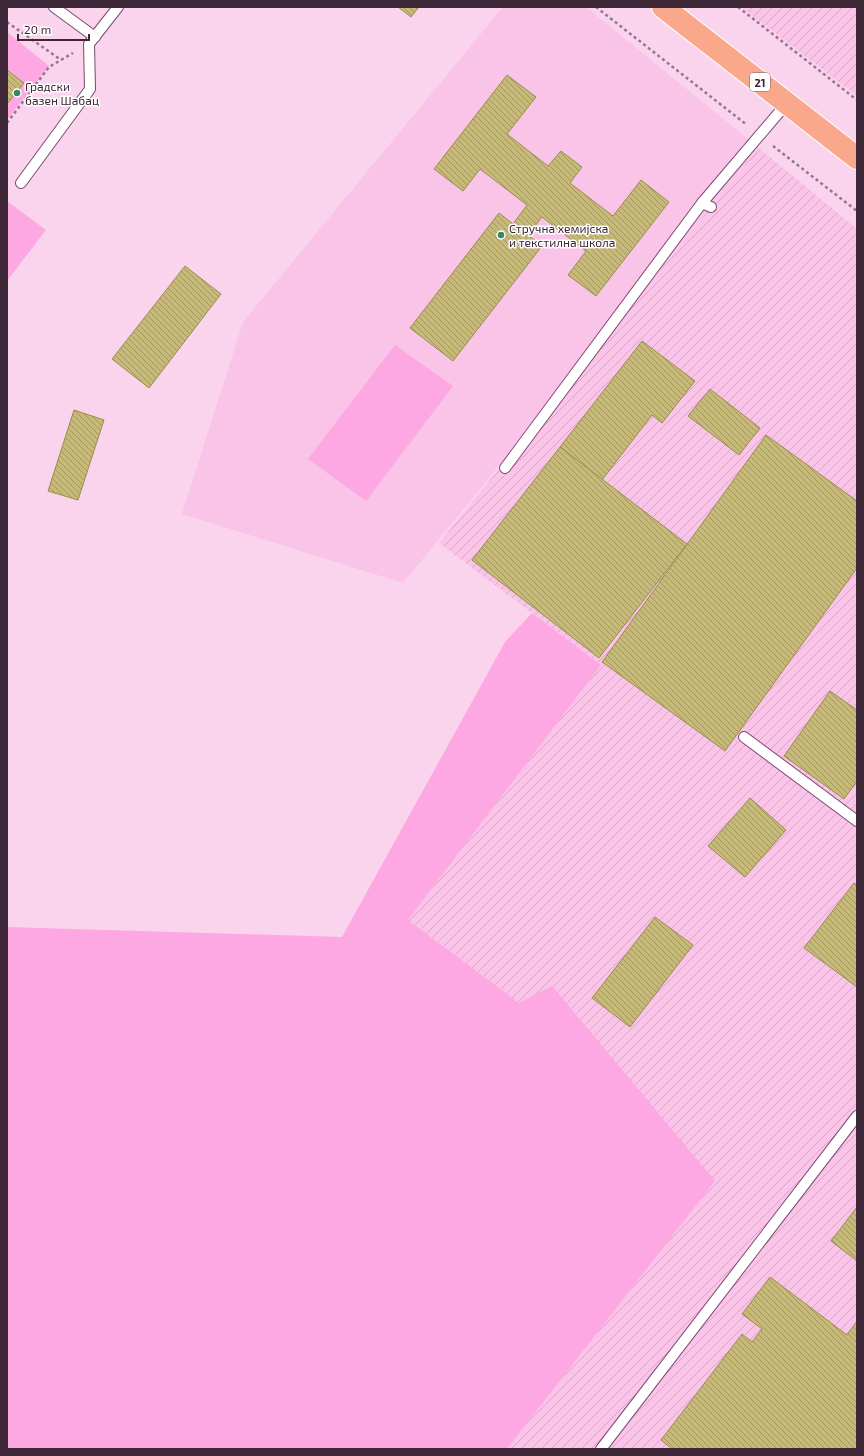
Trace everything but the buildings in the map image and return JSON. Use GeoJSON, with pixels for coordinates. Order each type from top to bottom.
{"type":"FeatureCollection","features":[{"type":"Feature","properties":{"kind":"main road","name":"21"},"geometry":{"type":"LineString","coordinates":[[663,7],[857,158]]}},
{"type":"Feature","properties":{"kind":"lane"},"geometry":{"type":"LineString","coordinates":[[54,7],[92,41]]}},
{"type":"Feature","properties":{"kind":"lane"},"geometry":{"type":"LineString","coordinates":[[21,183],[90,89],[92,41],[118,7]]}},
{"type":"Feature","properties":{"kind":"lane"},"geometry":{"type":"LineString","coordinates":[[505,468],[787,103]]}},
{"type":"Feature","properties":{"kind":"lane"},"geometry":{"type":"LineString","coordinates":[[744,737],[857,821]]}},
{"type":"Feature","properties":{"kind":"lane"},"geometry":{"type":"LineString","coordinates":[[601,1449],[857,1116]]}},
{"type":"Feature","properties":{"kind":"path"},"geometry":{"type":"LineString","coordinates":[[596,7],[857,211]]}},
{"type":"Feature","properties":{"kind":"path"},"geometry":{"type":"LineString","coordinates":[[738,7],[857,100]]}},
{"type":"Feature","properties":{"kind":"path"},"geometry":{"type":"LineString","coordinates":[[7,22],[61,60]]}},
{"type":"Feature","properties":{"kind":"path"},"geometry":{"type":"LineString","coordinates":[[7,123],[49,67],[92,41]]}},
{"type":"Feature","properties":{"kind":"shaded area","name":"Стручна хемијска и текстилна школа"},"geometry":{"type":"Polygon","coordinates":[[[503,7],[586,7],[759,148],[403,583],[182,514],[243,322],[503,7]]]}},
{"type":"Feature","properties":{"kind":"shaded area"},"geometry":{"type":"Polygon","coordinates":[[[741,7],[857,7],[857,96],[741,7]]]}},
{"type":"Feature","properties":{"kind":"shaded area","name":"Градски базен Шабац"},"geometry":{"type":"Polygon","coordinates":[[[7,32],[49,66],[7,120],[7,32]]]}},
{"type":"Feature","properties":{"kind":"shaded area"},"geometry":{"type":"Polygon","coordinates":[[[759,148],[857,229],[857,1449],[507,1449],[715,1181],[519,1003],[408,920],[601,665],[439,543],[759,148]]]}},
{"type":"Feature","properties":{"kind":"shaded area"},"geometry":{"type":"Polygon","coordinates":[[[7,201],[46,230],[7,281],[7,201]]]}},
{"type":"Feature","properties":{"kind":"shaded area"},"geometry":{"type":"Polygon","coordinates":[[[395,345],[453,386],[366,501],[308,459],[395,345]]]}},
{"type":"Feature","properties":{"kind":"shaded area"},"geometry":{"type":"Polygon","coordinates":[[[532,613],[601,665],[408,920],[519,1003],[552,986],[715,1181],[507,1449],[7,1449],[7,927],[342,937],[505,642],[532,613]]]}},
{"type":"Feature","properties":{"kind":"place","name":"Градски базен Шабац"},"geometry":{"type":"Point","coordinates":[17,93]}},
{"type":"Feature","properties":{"kind":"place","name":"Стручна хемијска и текстилна школа"},"geometry":{"type":"Point","coordinates":[501,235]}}]}
